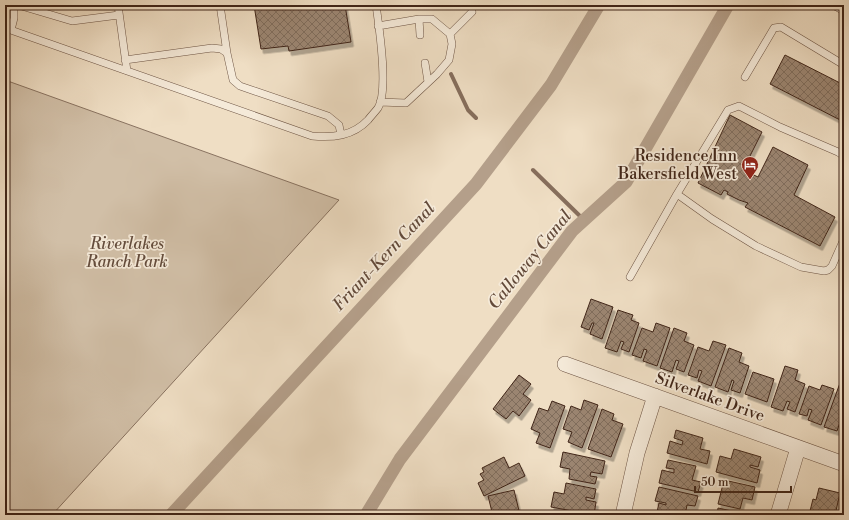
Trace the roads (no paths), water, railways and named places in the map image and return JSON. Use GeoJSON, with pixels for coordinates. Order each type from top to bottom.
{"type":"FeatureCollection","features":[{"type":"Feature","properties":{"kind":"street","name":"Silverlake Drive"},"geometry":{"type":"LineString","coordinates":[[564,364],[844,464]]}},
{"type":"Feature","properties":{"kind":"street"},"geometry":{"type":"LineString","coordinates":[[623,515],[637,453],[655,396]]}},
{"type":"Feature","properties":{"kind":"street"},"geometry":{"type":"LineString","coordinates":[[778,515],[788,477],[798,448]]}},
{"type":"Feature","properties":{"kind":"lane"},"geometry":{"type":"LineString","coordinates":[[14,5],[14,18],[8,29],[312,136],[324,137],[350,134],[361,127],[379,107],[383,88],[382,54],[376,5]]}},
{"type":"Feature","properties":{"kind":"lane"},"geometry":{"type":"LineString","coordinates":[[18,5],[72,21],[119,14]]}},
{"type":"Feature","properties":{"kind":"lane"},"geometry":{"type":"LineString","coordinates":[[118,5],[126,71]]}},
{"type":"Feature","properties":{"kind":"lane"},"geometry":{"type":"LineString","coordinates":[[220,5],[227,53],[233,80],[240,86],[328,116],[339,125],[342,135]]}},
{"type":"Feature","properties":{"kind":"lane"},"geometry":{"type":"LineString","coordinates":[[833,5],[844,11]]}},
{"type":"Feature","properties":{"kind":"lane"},"geometry":{"type":"LineString","coordinates":[[450,34],[472,12]]}},
{"type":"Feature","properties":{"kind":"lane"},"geometry":{"type":"LineString","coordinates":[[378,26],[419,19],[432,19],[450,34],[452,44],[449,60],[406,103],[380,102]]}},
{"type":"Feature","properties":{"kind":"lane"},"geometry":{"type":"LineString","coordinates":[[419,19],[420,35]]}},
{"type":"Feature","properties":{"kind":"lane"},"geometry":{"type":"LineString","coordinates":[[745,77],[774,28],[782,27],[844,65]]}},
{"type":"Feature","properties":{"kind":"lane"},"geometry":{"type":"LineString","coordinates":[[125,60],[212,48],[221,49],[227,53]]}},
{"type":"Feature","properties":{"kind":"lane"},"geometry":{"type":"LineString","coordinates":[[425,63],[428,82]]}},
{"type":"Feature","properties":{"kind":"lane"},"geometry":{"type":"LineString","coordinates":[[630,277],[677,194],[728,110],[739,106],[780,127],[844,156]]}},
{"type":"Feature","properties":{"kind":"lane"},"geometry":{"type":"LineString","coordinates":[[677,194],[712,219],[756,246],[801,267],[824,271],[828,270],[832,266],[844,239]]}},
{"type":"Feature","properties":{"kind":"waterway","name":"Friant-Kern Canal"},"geometry":{"type":"LineString","coordinates":[[171,515],[476,184],[551,85],[599,5]]}},
{"type":"Feature","properties":{"kind":"waterway","name":"Calloway Canal"},"geometry":{"type":"LineString","coordinates":[[366,515],[400,459],[572,231],[626,182],[728,5]]}},
{"type":"Feature","properties":{"kind":"waterway"},"geometry":{"type":"LineString","coordinates":[[451,74],[468,110],[476,118]]}},
{"type":"Feature","properties":{"kind":"waterway"},"geometry":{"type":"LineString","coordinates":[[533,170],[584,220]]}},
{"type":"Feature","properties":{"kind":"place","name":"Residence Inn Bakersfield West"},"geometry":{"type":"Point","coordinates":[750,180]}},
{"type":"Feature","properties":{"kind":"park label","name":"Riverlakes Ranch Park"},"geometry":{"type":"Point","coordinates":[127,253]}}]}
